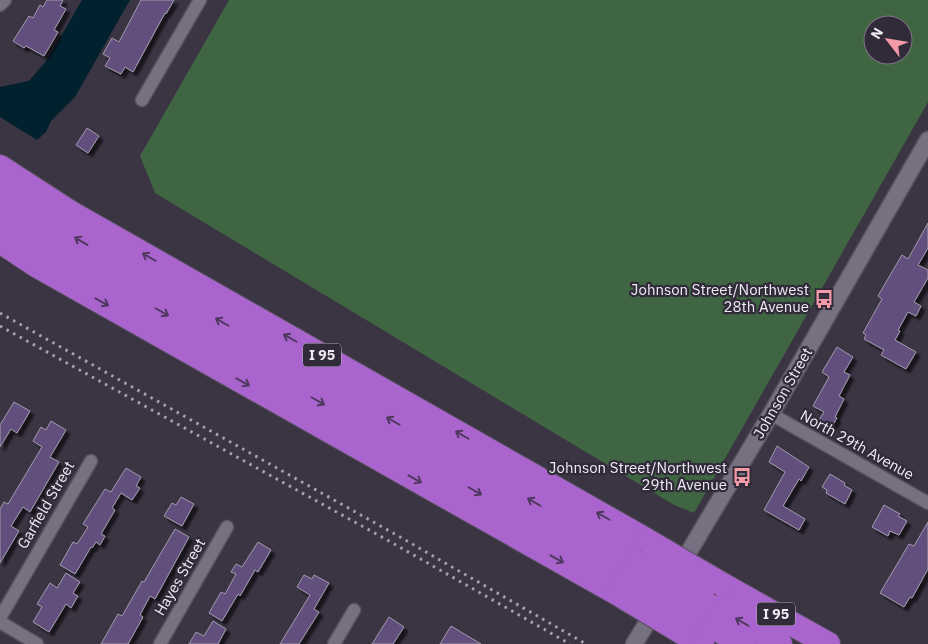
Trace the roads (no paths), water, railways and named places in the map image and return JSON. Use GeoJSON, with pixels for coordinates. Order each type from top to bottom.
{"type":"FeatureCollection","features":[{"type":"Feature","properties":{"kind":"highway","name":"I 95"},"geometry":{"type":"LineString","coordinates":[[0,167],[71,212],[828,644]]}},
{"type":"Feature","properties":{"kind":"highway"},"geometry":{"type":"LineString","coordinates":[[0,191],[627,577],[696,624],[743,644]]}},
{"type":"Feature","properties":{"kind":"highway"},"geometry":{"type":"LineString","coordinates":[[0,216],[84,268],[627,577],[696,624],[780,644]]}},
{"type":"Feature","properties":{"kind":"highway"},"geometry":{"type":"LineString","coordinates":[[0,241],[36,265],[627,577]]}},
{"type":"Feature","properties":{"kind":"street"},"geometry":{"type":"LineString","coordinates":[[0,5],[5,0]]}},
{"type":"Feature","properties":{"kind":"street"},"geometry":{"type":"LineString","coordinates":[[142,100],[200,0]]}},
{"type":"Feature","properties":{"kind":"street","name":"Johnson Street"},"geometry":{"type":"LineString","coordinates":[[634,644],[771,414],[928,140]]}},
{"type":"Feature","properties":{"kind":"street","name":"North 29th Avenue"},"geometry":{"type":"LineString","coordinates":[[771,414],[928,503]]}},
{"type":"Feature","properties":{"kind":"street","name":"Garfield Street"},"geometry":{"type":"LineString","coordinates":[[0,618],[91,460]]}},
{"type":"Feature","properties":{"kind":"street","name":"Hayes Street"},"geometry":{"type":"LineString","coordinates":[[160,644],[227,526]]}},
{"type":"Feature","properties":{"kind":"street"},"geometry":{"type":"LineString","coordinates":[[334,644],[354,610]]}},
{"type":"Feature","properties":{"kind":"street"},"geometry":{"type":"LineString","coordinates":[[0,622],[38,644]]}},
{"type":"Feature","properties":{"kind":"water"},"geometry":{"type":"Polygon","coordinates":[[[82,0],[130,0],[75,97],[51,121],[46,132],[37,140],[0,117],[0,87],[29,81],[47,60],[82,0]]]}},
{"type":"Feature","properties":{"kind":"railway"},"geometry":{"type":"LineString","coordinates":[[0,313],[393,533],[586,644]]}},
{"type":"Feature","properties":{"kind":"railway"},"geometry":{"type":"LineString","coordinates":[[0,326],[389,541],[570,644]]}},
{"type":"Feature","properties":{"kind":"place","name":"Johnson Street/Northwest 28th Avenue"},"geometry":{"type":"Point","coordinates":[824,299]}},
{"type":"Feature","properties":{"kind":"place","name":"Johnson Street/Northwest 29th Avenue"},"geometry":{"type":"Point","coordinates":[742,477]}}]}
